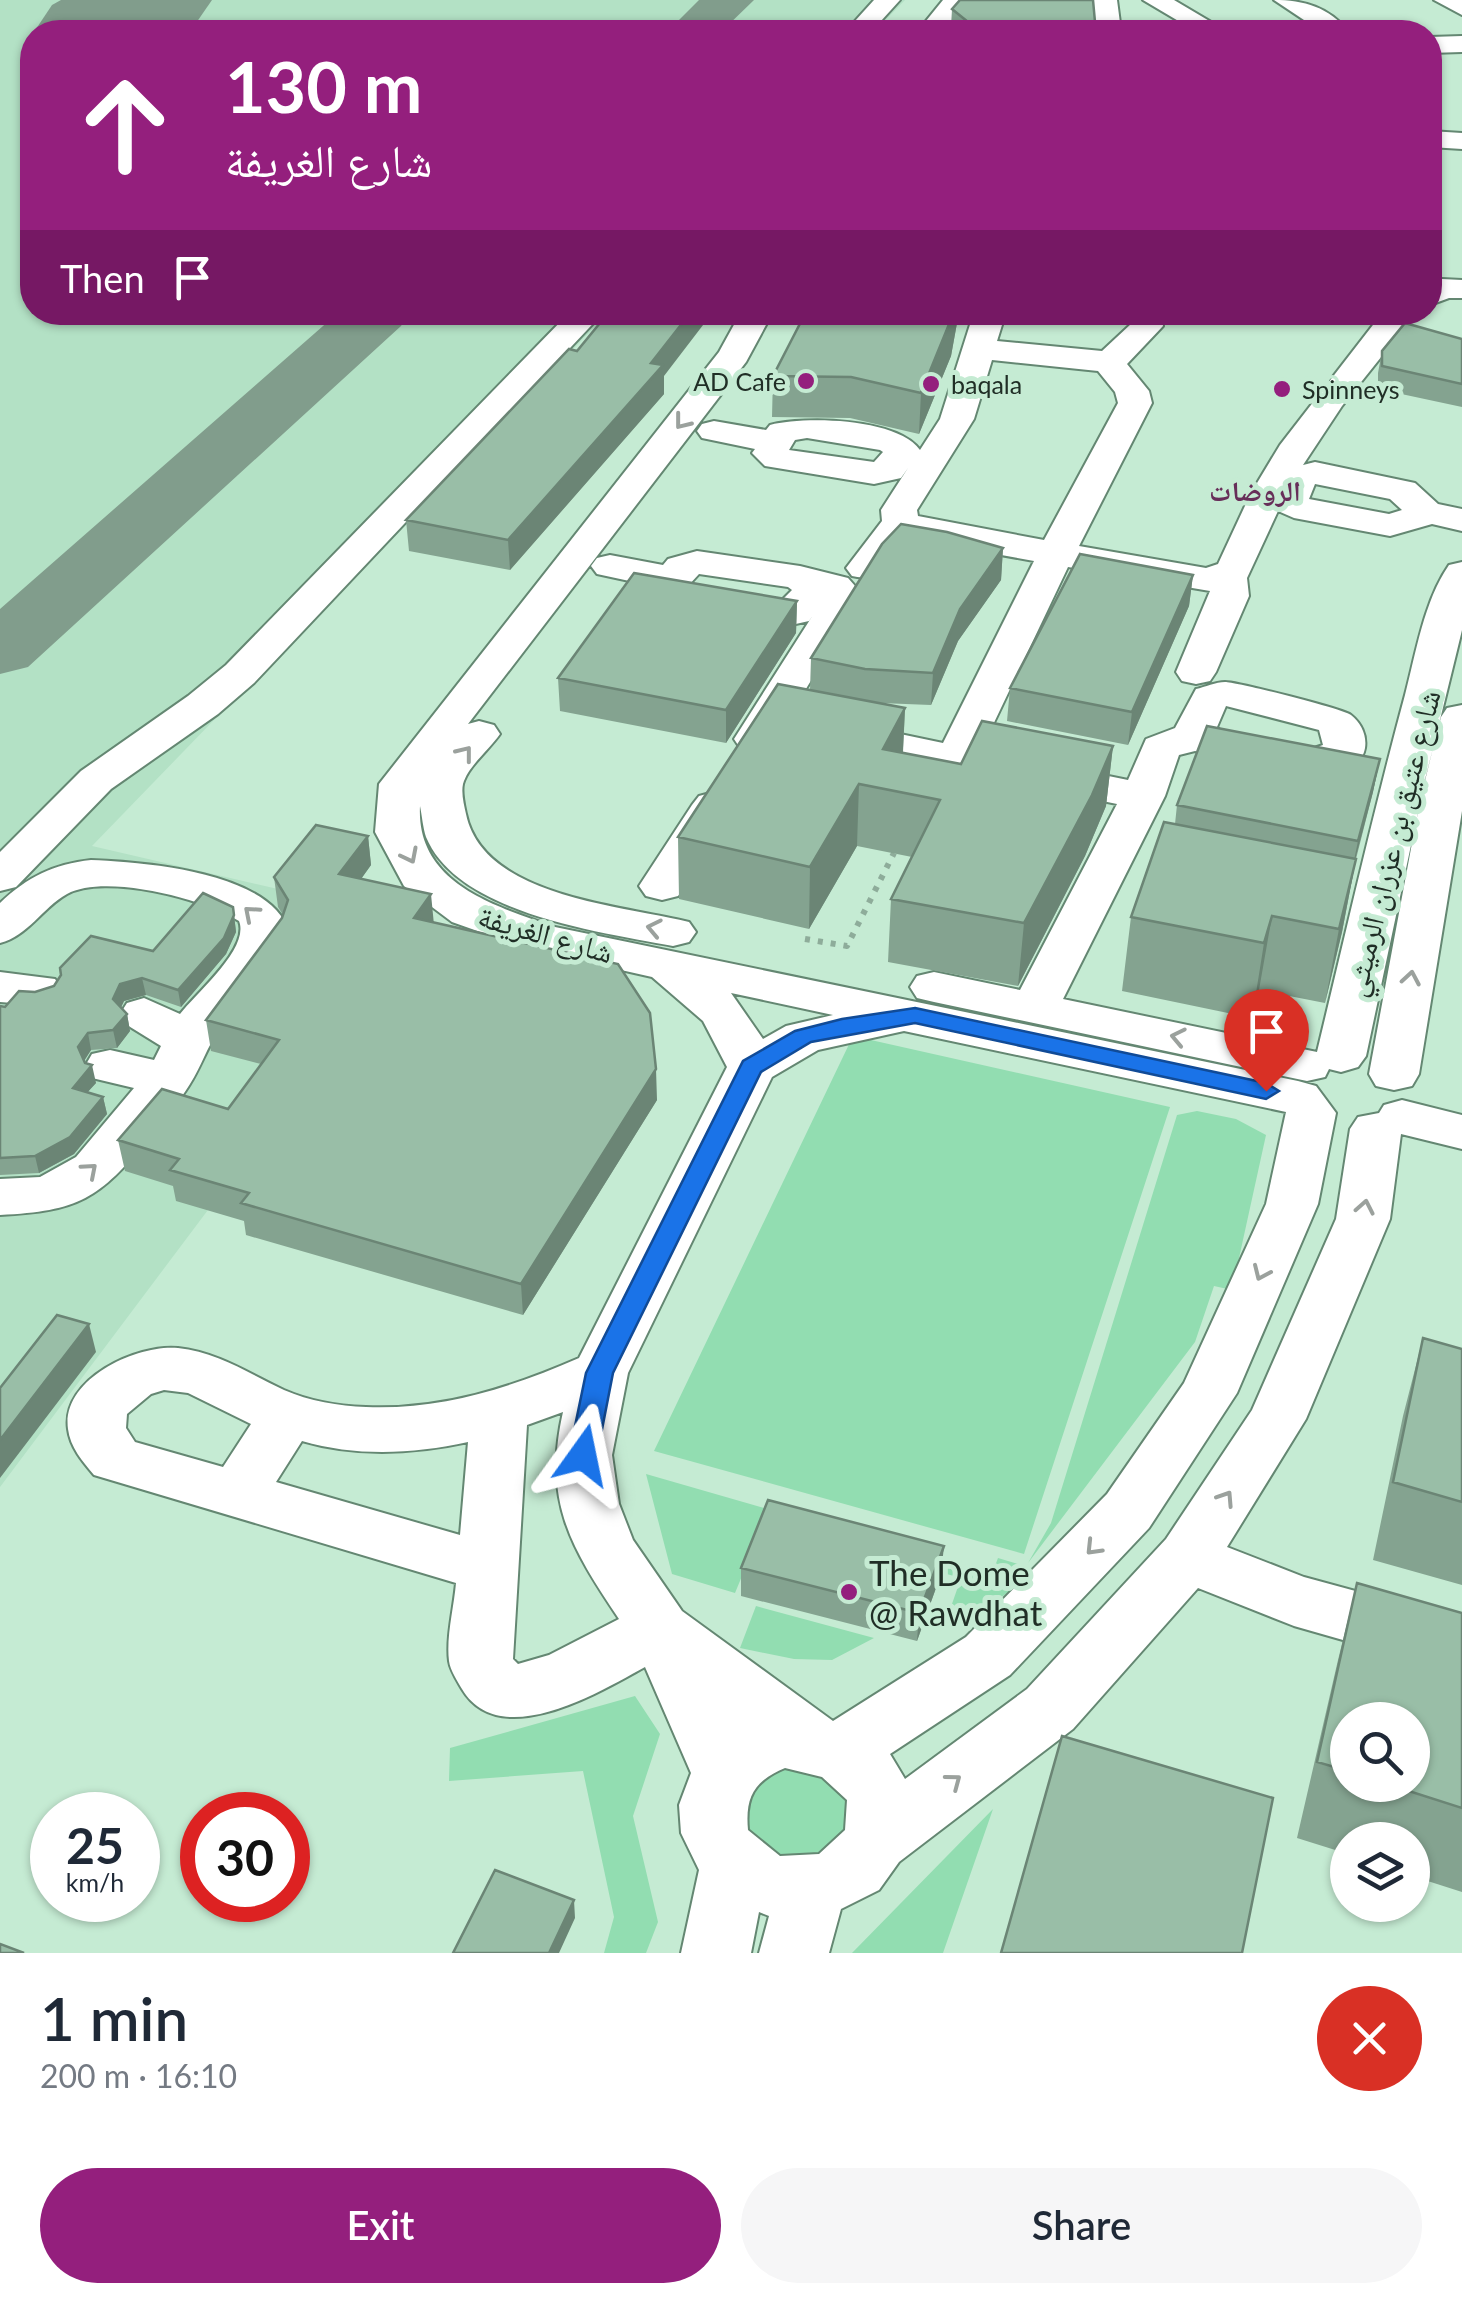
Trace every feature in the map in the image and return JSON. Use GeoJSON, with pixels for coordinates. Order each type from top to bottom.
{"type":"FeatureCollection","features":[{"type":"Feature","properties":{"kind":"street"},"geometry":{"type":"LineString","coordinates":[[869,20],[888,0]]}},
{"type":"Feature","properties":{"kind":"street"},"geometry":{"type":"LineString","coordinates":[[911,20],[928,0]]}},
{"type":"Feature","properties":{"kind":"street"},"geometry":{"type":"LineString","coordinates":[[939,20],[956,0]]}},
{"type":"Feature","properties":{"kind":"street"},"geometry":{"type":"LineString","coordinates":[[1156,0],[1193,20]]}},
{"type":"Feature","properties":{"kind":"street"},"geometry":{"type":"LineString","coordinates":[[1286,0],[1323,20]]}},
{"type":"Feature","properties":{"kind":"street"},"geometry":{"type":"LineString","coordinates":[[1446,0],[1462,8]]}},
{"type":"Feature","properties":{"kind":"street"},"geometry":{"type":"LineString","coordinates":[[0,877],[96,780],[203,705],[240,674],[576,325]]}},
{"type":"Feature","properties":{"kind":"street","name":"شارع الغريفة"},"geometry":{"type":"LineString","coordinates":[[750,325],[734,355],[400,784],[397,832],[420,876],[468,912],[544,938],[915,1016],[1314,1083]]}},
{"type":"Feature","properties":{"kind":"street","name":"شارع الغريفة"},"geometry":{"type":"LineString","coordinates":[[784,325],[767,360],[714,431],[442,782],[441,822],[461,856],[500,885],[566,910],[1035,1007],[1314,1083]]}},
{"type":"Feature","properties":{"kind":"street"},"geometry":{"type":"LineString","coordinates":[[987,325],[957,419],[919,449],[897,514],[900,522],[918,530],[1196,579],[1228,575]]}},
{"type":"Feature","properties":{"kind":"street"},"geometry":{"type":"LineString","coordinates":[[981,349],[1110,362],[1147,325]]}},
{"type":"Feature","properties":{"kind":"street"},"geometry":{"type":"LineString","coordinates":[[1196,672],[1230,596],[1228,575],[1294,473],[1345,378],[1410,325]]}},
{"type":"Feature","properties":{"kind":"street"},"geometry":{"type":"LineString","coordinates":[[956,758],[1056,554],[1136,404],[1132,390],[1115,374],[1110,362]]}},
{"type":"Feature","properties":{"kind":"street"},"geometry":{"type":"LineString","coordinates":[[714,431],[774,442],[782,432],[807,428],[891,440],[919,449]]}},
{"type":"Feature","properties":{"kind":"street"},"geometry":{"type":"LineString","coordinates":[[1294,473],[1402,491],[1417,498],[1421,512],[1462,520]]}},
{"type":"Feature","properties":{"kind":"street"},"geometry":{"type":"LineString","coordinates":[[865,568],[900,522]]}},
{"type":"Feature","properties":{"kind":"street"},"geometry":{"type":"LineString","coordinates":[[610,566],[672,578],[681,567],[709,562],[800,577],[811,584],[834,586],[844,595],[662,886]]}},
{"type":"Feature","properties":{"kind":"street","name":"شارع عتيق بن عزران الرميثي"},"geometry":{"type":"LineString","coordinates":[[823,1745],[988,1656],[1128,1511],[1208,1394],[1292,1204],[1314,1083],[1410,760],[1446,616],[1462,572]]}},
{"type":"Feature","properties":{"kind":"street"},"geometry":{"type":"LineString","coordinates":[[1035,1007],[1143,796],[1161,748],[1180,739],[1199,738],[1195,729],[1210,698],[1226,694],[1324,717],[1340,727],[1345,744],[1410,760]]}},
{"type":"Feature","properties":{"kind":"street","name":"شارع عتيق بن عزران الرميثي"},"geometry":{"type":"LineString","coordinates":[[876,1840],[1050,1709],[1188,1556],[1285,1401],[1363,1219],[1394,1101],[1443,795],[1462,717]]}},
{"type":"Feature","properties":{"kind":"street"},"geometry":{"type":"LineString","coordinates":[[767,719],[1143,796]]}},
{"type":"Feature","properties":{"kind":"street"},"geometry":{"type":"LineString","coordinates":[[0,929],[45,887],[92,872],[121,872],[247,905],[264,922],[264,942],[94,1170],[41,1195],[0,1197]]}},
{"type":"Feature","properties":{"kind":"street"},"geometry":{"type":"LineString","coordinates":[[661,962],[714,1001],[737,1030],[752,1067]]}},
{"type":"Feature","properties":{"kind":"street"},"geometry":{"type":"LineString","coordinates":[[724,1772],[660,1628],[606,1550],[589,1504],[583,1455],[600,1373],[752,1067],[803,1036],[915,1016]]}},
{"type":"Feature","properties":{"kind":"street"},"geometry":{"type":"LineString","coordinates":[[126,1040],[179,1058]]}},
{"type":"Feature","properties":{"kind":"street"},"geometry":{"type":"LineString","coordinates":[[1462,1100],[1394,1101],[1333,1126],[1314,1083],[1370,1061],[1394,1101],[1462,1132]]}},
{"type":"Feature","properties":{"kind":"street"},"geometry":{"type":"LineString","coordinates":[[488,1568],[114,1459],[101,1447],[96,1432],[97,1415],[105,1399],[139,1374],[182,1369],[288,1415],[345,1430],[421,1431],[499,1411],[600,1373]]}},
{"type":"Feature","properties":{"kind":"street"},"geometry":{"type":"LineString","coordinates":[[499,1411],[482,1662],[486,1674],[508,1690],[538,1688],[660,1628]]}},
{"type":"Feature","properties":{"kind":"street"},"geometry":{"type":"LineString","coordinates":[[236,1496],[288,1415]]}},
{"type":"Feature","properties":{"kind":"street"},"geometry":{"type":"LineString","coordinates":[[1188,1556],[1294,1600],[1462,1647]]}},
{"type":"Feature","properties":{"kind":"street"},"geometry":{"type":"LineString","coordinates":[[660,1628],[823,1745],[870,1780],[878,1799],[876,1840],[862,1862],[841,1880],[786,1890],[758,1882],[734,1866],[715,1837],[711,1820],[715,1787],[738,1757],[759,1745],[823,1745]]}},
{"type":"Feature","properties":{"kind":"street"},"geometry":{"type":"LineString","coordinates":[[716,1953],[734,1866]]}},
{"type":"Feature","properties":{"kind":"street"},"geometry":{"type":"LineString","coordinates":[[794,1953],[812,1887]]}},
{"type":"Feature","properties":{"kind":"path"},"geometry":{"type":"LineString","coordinates":[[805,939],[848,946],[894,853]]}},
{"type":"Feature","properties":{"kind":"shaded area"},"geometry":{"type":"Polygon","coordinates":[[[0,0],[905,0],[886,20],[20,20],[20,325],[596,325],[92,846],[434,925],[259,1142],[0,1487],[0,0]]]}},
{"type":"Feature","properties":{"kind":"shaded area"},"geometry":{"type":"Polygon","coordinates":[[[853,1036],[1170,1107],[1024,1554],[654,1451],[853,1036]]]}},
{"type":"Feature","properties":{"kind":"shaded area"},"geometry":{"type":"Polygon","coordinates":[[[1197,1111],[1236,1119],[1266,1135],[1232,1290],[1214,1286],[1195,1342],[1028,1563],[1051,1523],[1177,1115],[1197,1111]]]}},
{"type":"Feature","properties":{"kind":"shaded area"},"geometry":{"type":"Polygon","coordinates":[[[646,1474],[992,1574],[998,1558],[1038,1570],[961,1627],[945,1624],[961,1578],[764,1523],[735,1593],[672,1574],[646,1474]]]}},
{"type":"Feature","properties":{"kind":"shaded area"},"geometry":{"type":"Polygon","coordinates":[[[756,1606],[874,1638],[832,1660],[794,1659],[740,1648],[756,1606]]]}},
{"type":"Feature","properties":{"kind":"shaded area"},"geometry":{"type":"Polygon","coordinates":[[[635,1696],[660,1734],[633,1816],[658,1922],[646,1953],[604,1953],[614,1917],[583,1771],[449,1781],[450,1748],[635,1696]]]}},
{"type":"Feature","properties":{"kind":"shaded area"},"geometry":{"type":"Polygon","coordinates":[[[786,1766],[828,1778],[837,1785],[848,1806],[843,1838],[801,1860],[778,1857],[766,1850],[743,1824],[756,1780],[786,1766]]]}},
{"type":"Feature","properties":{"kind":"shaded area"},"geometry":{"type":"Polygon","coordinates":[[[993,1809],[943,1953],[852,1953],[993,1809]]]}},
{"type":"Feature","properties":{"kind":"building"},"geometry":{"type":"Polygon","coordinates":[[[960,0],[1093,0],[1095,20],[966,20],[952,9],[960,0]]]}},
{"type":"Feature","properties":{"kind":"building"},"geometry":{"type":"Polygon","coordinates":[[[598,325],[681,325],[651,363],[663,365],[508,540],[406,520],[569,349],[577,351],[598,325]]]}},
{"type":"Feature","properties":{"kind":"building"},"geometry":{"type":"Polygon","coordinates":[[[799,325],[949,325],[921,393],[851,377],[773,376],[799,325]]]}},
{"type":"Feature","properties":{"kind":"building"},"geometry":{"type":"Polygon","coordinates":[[[1403,325],[1462,339],[1462,384],[1382,366],[1382,351],[1403,325]]]}},
{"type":"Feature","properties":{"kind":"building"},"geometry":{"type":"Polygon","coordinates":[[[901,524],[1003,548],[960,609],[933,673],[865,669],[811,658],[882,544],[901,524]]]}},
{"type":"Feature","properties":{"kind":"building"},"geometry":{"type":"Polygon","coordinates":[[[1080,554],[1193,575],[1132,712],[1010,688],[1080,554]]]}},
{"type":"Feature","properties":{"kind":"building"},"geometry":{"type":"Polygon","coordinates":[[[634,573],[797,601],[726,710],[558,678],[634,573]]]}},
{"type":"Feature","properties":{"kind":"building"},"geometry":{"type":"Polygon","coordinates":[[[778,684],[905,708],[883,749],[961,764],[982,721],[1113,746],[1092,795],[1024,923],[891,899],[940,800],[859,784],[810,867],[678,837],[778,684]]]}},
{"type":"Feature","properties":{"kind":"building"},"geometry":{"type":"Polygon","coordinates":[[[1207,726],[1380,759],[1358,841],[1177,805],[1207,726]]]}},
{"type":"Feature","properties":{"kind":"building"},"geometry":{"type":"Polygon","coordinates":[[[1164,822],[1356,859],[1339,929],[1272,916],[1264,943],[1131,917],[1164,822]]]}},
{"type":"Feature","properties":{"kind":"building"},"geometry":{"type":"Polygon","coordinates":[[[316,825],[368,836],[339,874],[431,894],[414,918],[618,964],[650,1013],[656,1069],[521,1284],[241,1203],[249,1193],[170,1170],[179,1159],[118,1140],[162,1089],[228,1109],[279,1040],[206,1020],[282,918],[288,900],[274,877],[316,825]]]}},
{"type":"Feature","properties":{"kind":"building"},"geometry":{"type":"Polygon","coordinates":[[[203,893],[233,907],[234,915],[224,938],[178,990],[142,978],[120,984],[113,999],[127,1014],[113,1030],[88,1033],[78,1047],[85,1063],[92,1065],[73,1088],[103,1097],[70,1137],[35,1156],[0,1158],[0,1006],[5,1007],[19,991],[35,992],[54,986],[61,975],[60,968],[91,936],[153,951],[203,893]]]}},
{"type":"Feature","properties":{"kind":"building"},"geometry":{"type":"Polygon","coordinates":[[[57,1315],[89,1324],[0,1440],[0,1388],[57,1315]]]}},
{"type":"Feature","properties":{"kind":"building"},"geometry":{"type":"Polygon","coordinates":[[[1423,1338],[1462,1349],[1462,1502],[1393,1482],[1423,1338]]]}},
{"type":"Feature","properties":{"kind":"building"},"geometry":{"type":"Polygon","coordinates":[[[768,1500],[944,1546],[919,1613],[741,1568],[768,1500]]]}},
{"type":"Feature","properties":{"kind":"building"},"geometry":{"type":"Polygon","coordinates":[[[1357,1583],[1462,1613],[1462,1808],[1430,1798],[1430,1702],[1330,1702],[1357,1583]]]}},
{"type":"Feature","properties":{"kind":"building"},"geometry":{"type":"Polygon","coordinates":[[[1330,1704],[1330,1766],[1317,1762],[1330,1704]]]}},
{"type":"Feature","properties":{"kind":"building"},"geometry":{"type":"Polygon","coordinates":[[[1062,1736],[1273,1798],[1242,1953],[1001,1953],[1062,1736]]]}},
{"type":"Feature","properties":{"kind":"building"},"geometry":{"type":"Polygon","coordinates":[[[495,1870],[574,1900],[549,1953],[453,1953],[495,1870]]]}},
{"type":"Feature","properties":{"kind":"building"},"geometry":{"type":"Polygon","coordinates":[[[0,1944],[24,1953],[0,1953],[0,1944]]]}},
{"type":"Feature","properties":{"kind":"taxiway"},"geometry":{"type":"LineString","coordinates":[[706,20],[729,0]]}},
{"type":"Feature","properties":{"kind":"taxiway"},"geometry":{"type":"LineString","coordinates":[[0,650],[363,325]]}},
{"type":"Feature","properties":{"kind":"runway"},"geometry":{"type":"LineString","coordinates":[[117,20],[151,0]]}},
{"type":"Feature","properties":{"kind":"place","name":"AD Cafe"},"geometry":{"type":"Point","coordinates":[806,381]}},
{"type":"Feature","properties":{"kind":"place","name":"baqala"},"geometry":{"type":"Point","coordinates":[931,384]}},
{"type":"Feature","properties":{"kind":"place","name":"Spinneys"},"geometry":{"type":"Point","coordinates":[1282,389]}},
{"type":"Feature","properties":{"kind":"place","name":"The Dome @ Rawdhat"},"geometry":{"type":"Point","coordinates":[849,1592]}},
{"type":"Feature","properties":{"kind":"district","name":"الروضات"},"geometry":{"type":"Point","coordinates":[1255,490]}},
{"type":"Feature","properties":{"kind":"route"},"geometry":{"type":"LineString","coordinates":[[583,1455],[600,1373],[752,1067],[803,1036],[915,1016],[1266,1091]]}}]}
